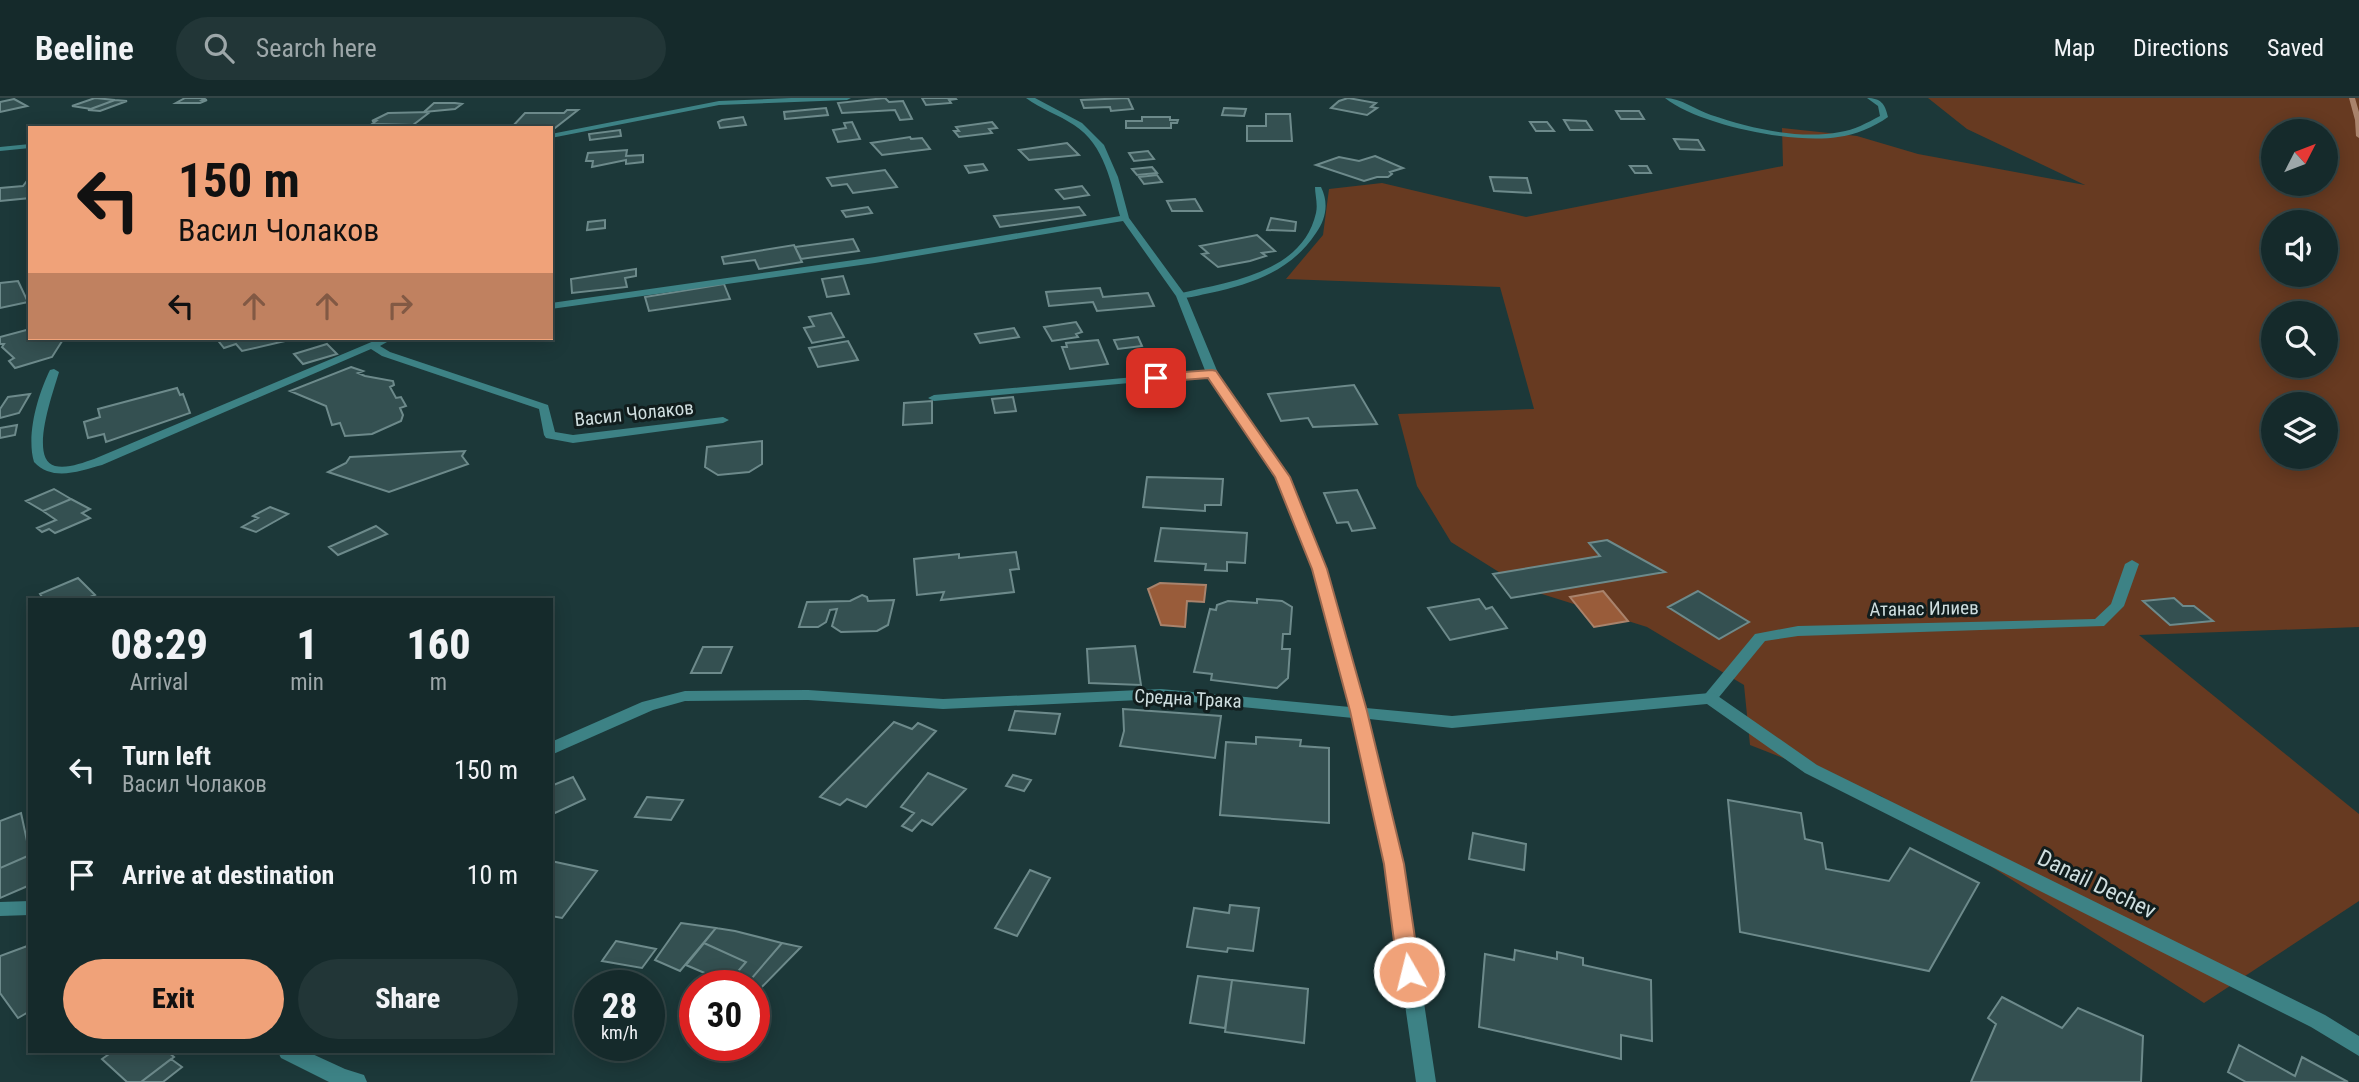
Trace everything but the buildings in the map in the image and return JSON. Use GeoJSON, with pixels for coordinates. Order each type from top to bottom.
{"type":"FeatureCollection","features":[{"type":"Feature","properties":{"kind":"street"},"geometry":{"type":"LineString","coordinates":[[553,136],[715,101],[847,98]]}},
{"type":"Feature","properties":{"kind":"street"},"geometry":{"type":"LineString","coordinates":[[1030,98],[1079,125],[1101,147],[1114,177],[1125,218],[1181,296],[1212,373],[1283,477],[1319,569],[1359,711],[1394,864],[1426,1082]]}},
{"type":"Feature","properties":{"kind":"street"},"geometry":{"type":"LineString","coordinates":[[1669,98],[1691,112],[1726,123],[1789,134],[1836,136],[1863,129],[1884,117],[1881,105],[1871,98]]}},
{"type":"Feature","properties":{"kind":"street"},"geometry":{"type":"LineString","coordinates":[[0,139],[18,147]]}},
{"type":"Feature","properties":{"kind":"street"},"geometry":{"type":"LineString","coordinates":[[0,149],[28,146]]}},
{"type":"Feature","properties":{"kind":"street"},"geometry":{"type":"LineString","coordinates":[[1181,296],[1242,283],[1284,265],[1312,234],[1320,219],[1322,198],[1318,189]]}},
{"type":"Feature","properties":{"kind":"street"},"geometry":{"type":"LineString","coordinates":[[553,306],[875,260],[1125,218]]}},
{"type":"Feature","properties":{"kind":"street"},"geometry":{"type":"LineString","coordinates":[[54,372],[34,447],[41,466],[45,469],[65,471],[98,462],[384,340]]}},
{"type":"Feature","properties":{"kind":"street","name":"Васил Чолаков"},"geometry":{"type":"LineString","coordinates":[[372,345],[386,354],[544,407],[550,435],[573,439],[723,420]]}},
{"type":"Feature","properties":{"kind":"street"},"geometry":{"type":"LineString","coordinates":[[934,398],[1212,373]]}},
{"type":"Feature","properties":{"kind":"street","name":"Атанас Илиев"},"geometry":{"type":"LineString","coordinates":[[1710,698],[1760,637],[1798,631],[2099,623],[2117,606],[2132,564]]}},
{"type":"Feature","properties":{"kind":"street","name":"Средна Трака"},"geometry":{"type":"LineString","coordinates":[[553,748],[648,706],[685,696],[808,695],[943,704],[1161,694],[1452,722],[1710,698]]}},
{"type":"Feature","properties":{"kind":"street","name":"Danail Dechev"},"geometry":{"type":"LineString","coordinates":[[1710,698],[1811,769],[2318,1021],[2359,1047]]}},
{"type":"Feature","properties":{"kind":"street"},"geometry":{"type":"LineString","coordinates":[[0,909],[28,908]]}},
{"type":"Feature","properties":{"kind":"street"},"geometry":{"type":"LineString","coordinates":[[290,1053],[342,1078],[357,1082]]}},
{"type":"Feature","properties":{"kind":"shaded area"},"geometry":{"type":"Polygon","coordinates":[[[1928,98],[2359,98],[2359,627],[2139,635],[2359,814],[2359,901],[2204,1003],[1881,796],[1750,745],[1744,685],[1647,627],[1526,589],[1451,542],[1417,486],[1398,414],[1534,409],[1500,287],[1286,279],[1323,235],[1329,189],[1382,183],[1526,217],[1783,166],[1782,128],[1857,136],[1918,154],[2085,185],[1967,129],[1928,98]]]}},
{"type":"Feature","properties":{"kind":"shaded area"},"geometry":{"type":"Polygon","coordinates":[[[1160,583],[1206,585],[1204,602],[1187,601],[1185,627],[1161,625],[1148,589],[1160,583]]]}},
{"type":"Feature","properties":{"kind":"shaded area"},"geometry":{"type":"Polygon","coordinates":[[[1603,591],[1628,621],[1594,627],[1570,597],[1603,591]]]}},
{"type":"Feature","properties":{"kind":"waterway"},"geometry":{"type":"LineString","coordinates":[[2352,98],[2359,136]]}},
{"type":"Feature","properties":{"kind":"route"},"geometry":{"type":"LineString","coordinates":[[1156,378],[1212,373],[1283,477],[1319,569],[1359,711],[1394,864],[1409,972]]}}]}
